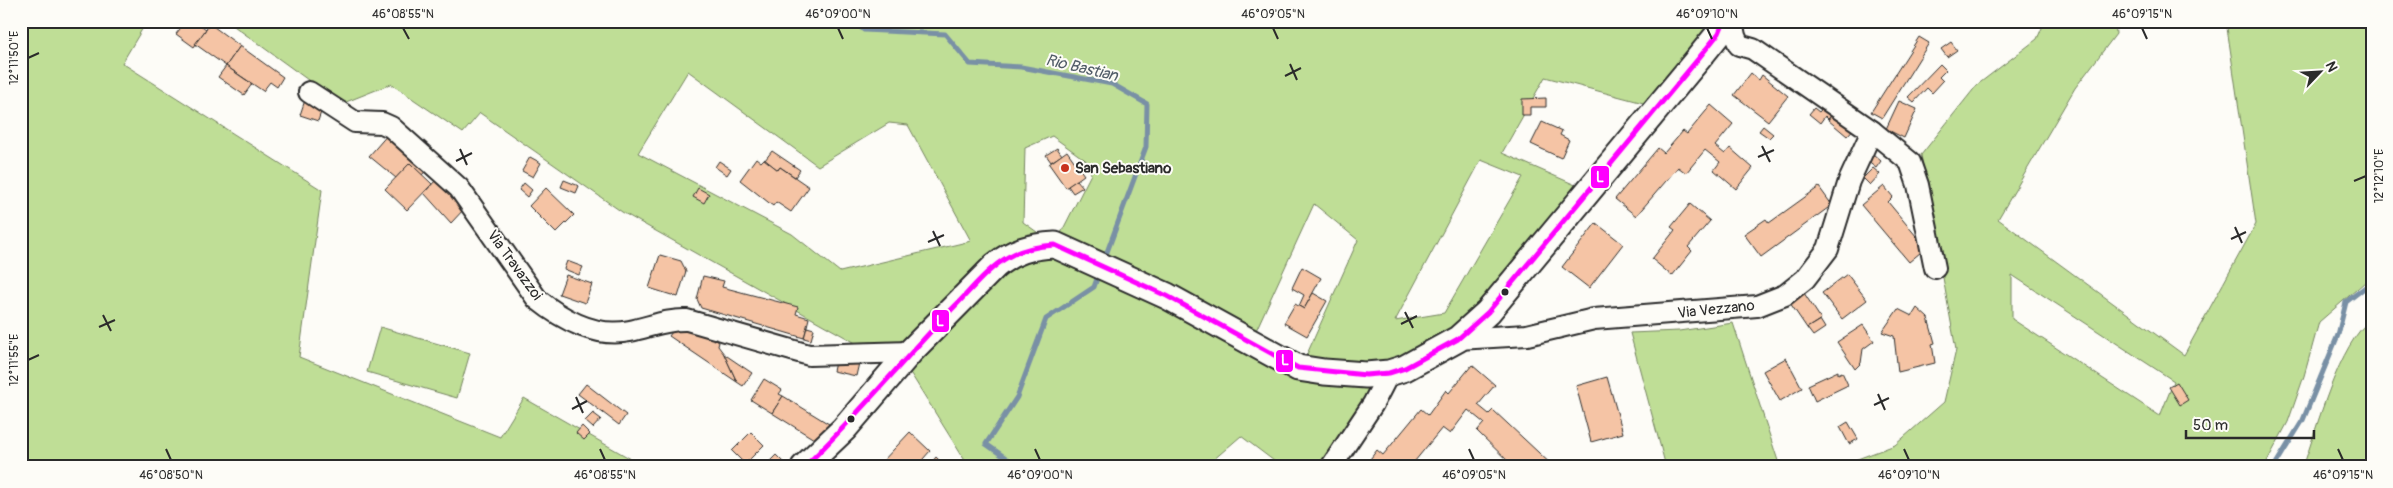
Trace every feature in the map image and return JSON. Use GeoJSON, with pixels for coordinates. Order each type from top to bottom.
{"type":"FeatureCollection","features":[{"type":"Feature","properties":{"kind":"street","name":"Via Vezzano"},"geometry":{"type":"LineString","coordinates":[[1389,373],[1425,358],[1458,339],[1488,312],[1719,33],[1724,21]]}},
{"type":"Feature","properties":{"kind":"street"},"geometry":{"type":"LineString","coordinates":[[1732,21],[1734,36],[1739,45],[1753,49],[1872,131],[1910,162],[1918,185],[1935,268]]}},
{"type":"Feature","properties":{"kind":"street","name":"Via Travazzoi"},"geometry":{"type":"LineString","coordinates":[[309,92],[355,122],[382,123],[391,126],[459,188],[538,299],[548,308],[577,324],[591,329],[618,333],[675,319],[687,320],[809,355],[910,352]]}},
{"type":"Feature","properties":{"kind":"street","name":"Via Vezzano"},"geometry":{"type":"LineString","coordinates":[[1458,339],[1527,335],[1594,319],[1757,306],[1785,295],[1806,279],[1828,249],[1849,181],[1872,131]]}},
{"type":"Feature","properties":{"kind":"street"},"geometry":{"type":"LineString","coordinates":[[804,467],[844,428],[910,352],[995,266],[1008,255],[1030,248],[1055,246],[1078,255],[1168,296],[1298,368],[1347,375],[1389,373]]}},
{"type":"Feature","properties":{"kind":"street"},"geometry":{"type":"LineString","coordinates":[[1331,467],[1373,404],[1389,373]]}},
{"type":"Feature","properties":{"kind":"green space"},"geometry":{"type":"Polygon","coordinates":[[[21,21],[147,21],[122,63],[322,190],[299,357],[500,437],[524,398],[645,467],[21,467],[21,21]]]}},
{"type":"Feature","properties":{"kind":"green space"},"geometry":{"type":"Polygon","coordinates":[[[227,21],[1715,21],[1651,105],[1545,77],[1502,153],[1580,187],[1462,331],[1395,358],[1318,467],[1282,467],[1241,436],[1205,467],[969,467],[911,374],[622,212],[480,113],[463,133],[391,84],[341,104],[227,21]],[[688,71],[638,153],[792,234],[840,272],[971,241],[908,125],[889,123],[818,166],[688,71]],[[1052,136],[1025,148],[1023,222],[1055,245],[1091,174],[1088,162],[1052,136]],[[1481,160],[1395,321],[1444,313],[1523,177],[1481,160]],[[1314,204],[1253,337],[1303,363],[1358,240],[1314,204]]]}},
{"type":"Feature","properties":{"kind":"green space"},"geometry":{"type":"Polygon","coordinates":[[[2045,21],[2115,21],[2116,34],[2075,88],[1998,219],[2184,355],[2256,224],[2226,21],[2372,21],[2372,276],[2319,322],[2304,376],[2288,422],[2264,467],[1836,467],[1895,445],[1944,402],[1956,350],[1921,155],[1977,85],[2037,39],[2045,21]],[[2012,275],[2012,319],[2160,416],[2174,381],[2012,275]]]}},
{"type":"Feature","properties":{"kind":"green space"},"geometry":{"type":"Polygon","coordinates":[[[2372,319],[2372,467],[2303,467],[2322,409],[2339,366],[2360,330],[2372,319]]]}},
{"type":"Feature","properties":{"kind":"green space"},"geometry":{"type":"Polygon","coordinates":[[[1733,323],[1780,467],[1666,467],[1630,333],[1679,331],[1733,323]]]}},
{"type":"Feature","properties":{"kind":"green space"},"geometry":{"type":"Polygon","coordinates":[[[380,327],[470,353],[457,398],[367,372],[380,327]]]}},
{"type":"Feature","properties":{"kind":"building"},"geometry":{"type":"Polygon","coordinates":[[[186,21],[195,21],[206,29],[194,47],[176,34],[186,21]]]}},
{"type":"Feature","properties":{"kind":"building"},"geometry":{"type":"Polygon","coordinates":[[[210,24],[240,46],[226,66],[195,44],[210,24]]]}},
{"type":"Feature","properties":{"kind":"building"},"geometry":{"type":"Polygon","coordinates":[[[1919,37],[1929,43],[1882,118],[1871,112],[1919,37]]]}},
{"type":"Feature","properties":{"kind":"building"},"geometry":{"type":"Polygon","coordinates":[[[1951,42],[1957,50],[1947,57],[1941,49],[1951,42]]]}},
{"type":"Feature","properties":{"kind":"building"},"geometry":{"type":"Polygon","coordinates":[[[240,46],[283,77],[277,87],[270,82],[263,91],[226,66],[240,46]]]}},
{"type":"Feature","properties":{"kind":"building"},"geometry":{"type":"Polygon","coordinates":[[[1940,64],[1946,70],[1939,77],[1943,81],[1932,93],[1927,88],[1914,102],[1908,97],[1940,64]]]}},
{"type":"Feature","properties":{"kind":"building"},"geometry":{"type":"Polygon","coordinates":[[[226,66],[252,84],[244,95],[218,77],[226,66]]]}},
{"type":"Feature","properties":{"kind":"building"},"geometry":{"type":"Polygon","coordinates":[[[1751,73],[1759,80],[1762,75],[1788,96],[1768,121],[1734,95],[1751,73]]]}},
{"type":"Feature","properties":{"kind":"building"},"geometry":{"type":"Polygon","coordinates":[[[1546,98],[1546,107],[1530,107],[1530,115],[1522,115],[1522,99],[1546,98]]]}},
{"type":"Feature","properties":{"kind":"building"},"geometry":{"type":"Polygon","coordinates":[[[305,100],[323,106],[318,121],[300,115],[305,100]]]}},
{"type":"Feature","properties":{"kind":"building"},"geometry":{"type":"Polygon","coordinates":[[[1830,100],[1838,108],[1828,119],[1825,116],[1820,123],[1809,114],[1814,108],[1819,112],[1830,100]]]}},
{"type":"Feature","properties":{"kind":"building"},"geometry":{"type":"Polygon","coordinates":[[[1899,101],[1917,109],[1904,138],[1886,129],[1899,101]]]}},
{"type":"Feature","properties":{"kind":"building"},"geometry":{"type":"Polygon","coordinates":[[[1711,105],[1733,124],[1715,146],[1725,154],[1730,148],[1753,168],[1736,189],[1714,170],[1720,162],[1705,150],[1686,173],[1678,167],[1636,216],[1615,199],[1658,148],[1664,153],[1683,131],[1687,134],[1711,105]]]}},
{"type":"Feature","properties":{"kind":"building"},"geometry":{"type":"Polygon","coordinates":[[[1838,107],[1858,124],[1847,136],[1828,120],[1838,107]]]}},
{"type":"Feature","properties":{"kind":"building"},"geometry":{"type":"Polygon","coordinates":[[[1542,122],[1562,131],[1560,135],[1569,140],[1561,158],[1531,144],[1542,122]]]}},
{"type":"Feature","properties":{"kind":"building"},"geometry":{"type":"Polygon","coordinates":[[[1763,126],[1773,134],[1769,138],[1759,131],[1763,126]]]}},
{"type":"Feature","properties":{"kind":"building"},"geometry":{"type":"Polygon","coordinates":[[[389,133],[428,168],[422,175],[410,163],[396,178],[369,156],[389,133]]]}},
{"type":"Feature","properties":{"kind":"building"},"geometry":{"type":"Polygon","coordinates":[[[1057,148],[1062,155],[1051,162],[1046,155],[1057,148]]]}},
{"type":"Feature","properties":{"kind":"building"},"geometry":{"type":"Polygon","coordinates":[[[772,151],[800,170],[795,177],[780,167],[778,170],[765,160],[772,151]]]}},
{"type":"Feature","properties":{"kind":"building","name":"San Sebastiano"},"geometry":{"type":"Polygon","coordinates":[[[1067,151],[1084,175],[1066,188],[1049,164],[1067,151]]]}},
{"type":"Feature","properties":{"kind":"building"},"geometry":{"type":"Polygon","coordinates":[[[1873,154],[1881,161],[1876,168],[1867,161],[1873,154]]]}},
{"type":"Feature","properties":{"kind":"building"},"geometry":{"type":"Polygon","coordinates":[[[530,157],[541,163],[533,177],[522,171],[530,157]]]}},
{"type":"Feature","properties":{"kind":"building"},"geometry":{"type":"Polygon","coordinates":[[[756,158],[761,162],[764,159],[778,170],[780,167],[809,187],[791,212],[776,202],[773,206],[740,180],[756,158]]]}},
{"type":"Feature","properties":{"kind":"building"},"geometry":{"type":"Polygon","coordinates":[[[719,161],[731,169],[727,175],[715,167],[719,161]]]}},
{"type":"Feature","properties":{"kind":"building"},"geometry":{"type":"Polygon","coordinates":[[[410,163],[432,184],[407,210],[385,189],[410,163]]]}},
{"type":"Feature","properties":{"kind":"building"},"geometry":{"type":"Polygon","coordinates":[[[1873,168],[1880,174],[1870,185],[1863,178],[1873,168]]]}},
{"type":"Feature","properties":{"kind":"building"},"geometry":{"type":"Polygon","coordinates":[[[436,180],[465,208],[451,223],[424,193],[436,180]]]}},
{"type":"Feature","properties":{"kind":"building"},"geometry":{"type":"Polygon","coordinates":[[[564,180],[579,186],[576,193],[561,187],[564,180]]]}},
{"type":"Feature","properties":{"kind":"building"},"geometry":{"type":"Polygon","coordinates":[[[1077,180],[1083,187],[1073,193],[1068,186],[1077,180]]]}},
{"type":"Feature","properties":{"kind":"building"},"geometry":{"type":"Polygon","coordinates":[[[524,183],[532,190],[527,197],[519,190],[524,183]]]}},
{"type":"Feature","properties":{"kind":"building"},"geometry":{"type":"Polygon","coordinates":[[[1884,186],[1893,197],[1888,202],[1926,248],[1909,262],[1861,205],[1884,186]]]}},
{"type":"Feature","properties":{"kind":"building"},"geometry":{"type":"Polygon","coordinates":[[[1819,187],[1832,205],[1761,257],[1744,234],[1766,219],[1769,223],[1819,187]]]}},
{"type":"Feature","properties":{"kind":"building"},"geometry":{"type":"Polygon","coordinates":[[[546,188],[574,215],[556,233],[529,206],[546,188]]]}},
{"type":"Feature","properties":{"kind":"building"},"geometry":{"type":"Polygon","coordinates":[[[698,188],[709,194],[704,203],[693,197],[698,188]]]}},
{"type":"Feature","properties":{"kind":"building"},"geometry":{"type":"Polygon","coordinates":[[[1690,204],[1710,221],[1688,247],[1692,251],[1672,276],[1652,259],[1675,230],[1671,227],[1690,204]]]}},
{"type":"Feature","properties":{"kind":"building"},"geometry":{"type":"Polygon","coordinates":[[[1596,223],[1623,244],[1589,288],[1562,267],[1596,223]]]}},
{"type":"Feature","properties":{"kind":"building"},"geometry":{"type":"Polygon","coordinates":[[[660,255],[681,261],[686,271],[678,297],[649,288],[660,255]]]}},
{"type":"Feature","properties":{"kind":"building"},"geometry":{"type":"Polygon","coordinates":[[[567,261],[583,267],[579,275],[564,269],[567,261]]]}},
{"type":"Feature","properties":{"kind":"building"},"geometry":{"type":"Polygon","coordinates":[[[1302,267],[1321,278],[1304,309],[1299,306],[1304,295],[1292,288],[1302,267]]]}},
{"type":"Feature","properties":{"kind":"building"},"geometry":{"type":"Polygon","coordinates":[[[1847,274],[1867,300],[1842,319],[1822,293],[1847,274]]]}},
{"type":"Feature","properties":{"kind":"building"},"geometry":{"type":"Polygon","coordinates":[[[566,275],[592,284],[585,303],[559,294],[566,275]]]}},
{"type":"Feature","properties":{"kind":"building"},"geometry":{"type":"Polygon","coordinates":[[[703,276],[724,281],[722,287],[798,307],[796,314],[809,318],[804,338],[701,308],[697,299],[703,276]]]}},
{"type":"Feature","properties":{"kind":"building"},"geometry":{"type":"Polygon","coordinates":[[[1313,293],[1327,301],[1307,336],[1284,323],[1295,304],[1304,309],[1313,293]]]}},
{"type":"Feature","properties":{"kind":"building"},"geometry":{"type":"Polygon","coordinates":[[[1804,293],[1821,319],[1807,328],[1790,303],[1804,293]]]}},
{"type":"Feature","properties":{"kind":"building"},"geometry":{"type":"Polygon","coordinates":[[[1917,308],[1928,318],[1935,343],[1932,344],[1935,363],[1898,372],[1894,336],[1882,332],[1898,309],[1912,316],[1917,308]]]}},
{"type":"Feature","properties":{"kind":"building"},"geometry":{"type":"Polygon","coordinates":[[[1820,320],[1825,328],[1813,336],[1807,328],[1820,320]]]}},
{"type":"Feature","properties":{"kind":"building"},"geometry":{"type":"Polygon","coordinates":[[[678,324],[692,333],[696,327],[719,342],[718,346],[724,354],[737,382],[669,336],[678,324]]]}},
{"type":"Feature","properties":{"kind":"building"},"geometry":{"type":"Polygon","coordinates":[[[1863,325],[1874,341],[1863,349],[1861,363],[1855,369],[1837,342],[1863,325]]]}},
{"type":"Feature","properties":{"kind":"building"},"geometry":{"type":"Polygon","coordinates":[[[807,327],[814,329],[811,340],[804,338],[807,327]]]}},
{"type":"Feature","properties":{"kind":"building"},"geometry":{"type":"Polygon","coordinates":[[[724,354],[752,373],[743,386],[737,382],[724,354]]]}},
{"type":"Feature","properties":{"kind":"building"},"geometry":{"type":"Polygon","coordinates":[[[836,358],[859,363],[856,376],[833,371],[836,358]]]}},
{"type":"Feature","properties":{"kind":"building"},"geometry":{"type":"Polygon","coordinates":[[[1786,358],[1802,388],[1780,401],[1763,371],[1786,358]]]}},
{"type":"Feature","properties":{"kind":"building"},"geometry":{"type":"Polygon","coordinates":[[[1472,365],[1495,385],[1478,405],[1489,414],[1493,410],[1554,467],[1514,467],[1477,431],[1484,423],[1468,410],[1450,434],[1442,428],[1410,467],[1364,467],[1377,450],[1383,455],[1421,409],[1428,415],[1446,390],[1449,393],[1472,365]]]}},
{"type":"Feature","properties":{"kind":"building"},"geometry":{"type":"Polygon","coordinates":[[[1838,371],[1838,374],[1842,372],[1848,385],[1815,401],[1808,385],[1838,371]]]}},
{"type":"Feature","properties":{"kind":"building"},"geometry":{"type":"Polygon","coordinates":[[[1607,377],[1623,433],[1591,442],[1576,386],[1607,377]]]}},
{"type":"Feature","properties":{"kind":"building"},"geometry":{"type":"Polygon","coordinates":[[[764,379],[782,390],[779,394],[783,396],[772,413],[751,400],[764,379]]]}},
{"type":"Feature","properties":{"kind":"building"},"geometry":{"type":"Polygon","coordinates":[[[2177,382],[2188,400],[2180,405],[2169,387],[2177,382]]]}},
{"type":"Feature","properties":{"kind":"building"},"geometry":{"type":"Polygon","coordinates":[[[586,384],[626,415],[619,425],[578,394],[586,384]]]}},
{"type":"Feature","properties":{"kind":"building"},"geometry":{"type":"Polygon","coordinates":[[[783,396],[829,424],[814,439],[772,413],[783,396]]]}},
{"type":"Feature","properties":{"kind":"building"},"geometry":{"type":"Polygon","coordinates":[[[593,413],[601,419],[593,428],[585,421],[593,413]]]}},
{"type":"Feature","properties":{"kind":"building"},"geometry":{"type":"Polygon","coordinates":[[[1848,422],[1858,439],[1849,444],[1840,427],[1848,422]]]}},
{"type":"Feature","properties":{"kind":"building"},"geometry":{"type":"Polygon","coordinates":[[[582,426],[590,434],[584,440],[576,433],[582,426]]]}},
{"type":"Feature","properties":{"kind":"building"},"geometry":{"type":"Polygon","coordinates":[[[751,432],[764,445],[745,464],[732,451],[751,432]]]}},
{"type":"Feature","properties":{"kind":"building"},"geometry":{"type":"Polygon","coordinates":[[[910,432],[930,451],[916,467],[886,467],[881,463],[910,432]]]}},
{"type":"Feature","properties":{"kind":"building"},"geometry":{"type":"Polygon","coordinates":[[[776,455],[785,464],[783,467],[773,467],[769,462],[776,455]]]}},
{"type":"Feature","properties":{"kind":"building"},"geometry":{"type":"Polygon","coordinates":[[[936,457],[946,467],[928,467],[936,457]]]}},
{"type":"Feature","properties":{"kind":"waterway","name":"Rio Bastian"},"geometry":{"type":"LineString","coordinates":[[853,21],[864,30],[945,34],[970,64],[1021,67],[1112,84],[1147,104],[1146,147],[1104,260]]}},
{"type":"Feature","properties":{"kind":"waterway","name":"Rio Bastian"},"geometry":{"type":"LineString","coordinates":[[1033,467],[1013,463],[986,444],[1017,397],[1046,319],[1094,287],[1099,273]]}},
{"type":"Feature","properties":{"kind":"waterway"},"geometry":{"type":"LineString","coordinates":[[2274,467],[2303,420],[2338,335],[2346,302],[2372,282]]}},
{"type":"Feature","properties":{"kind":"transit line","name":"L"},"geometry":{"type":"LineString","coordinates":[[804,467],[843,428],[986,274],[1008,257],[1036,247],[1055,245],[1167,296],[1298,368],[1366,375],[1389,373],[1405,368],[1458,339],[1488,312],[1698,59],[1719,33],[1724,21]]}},
{"type":"Feature","properties":{"kind":"place","name":"San Sebastiano"},"geometry":{"type":"Point","coordinates":[1065,168]}}]}
